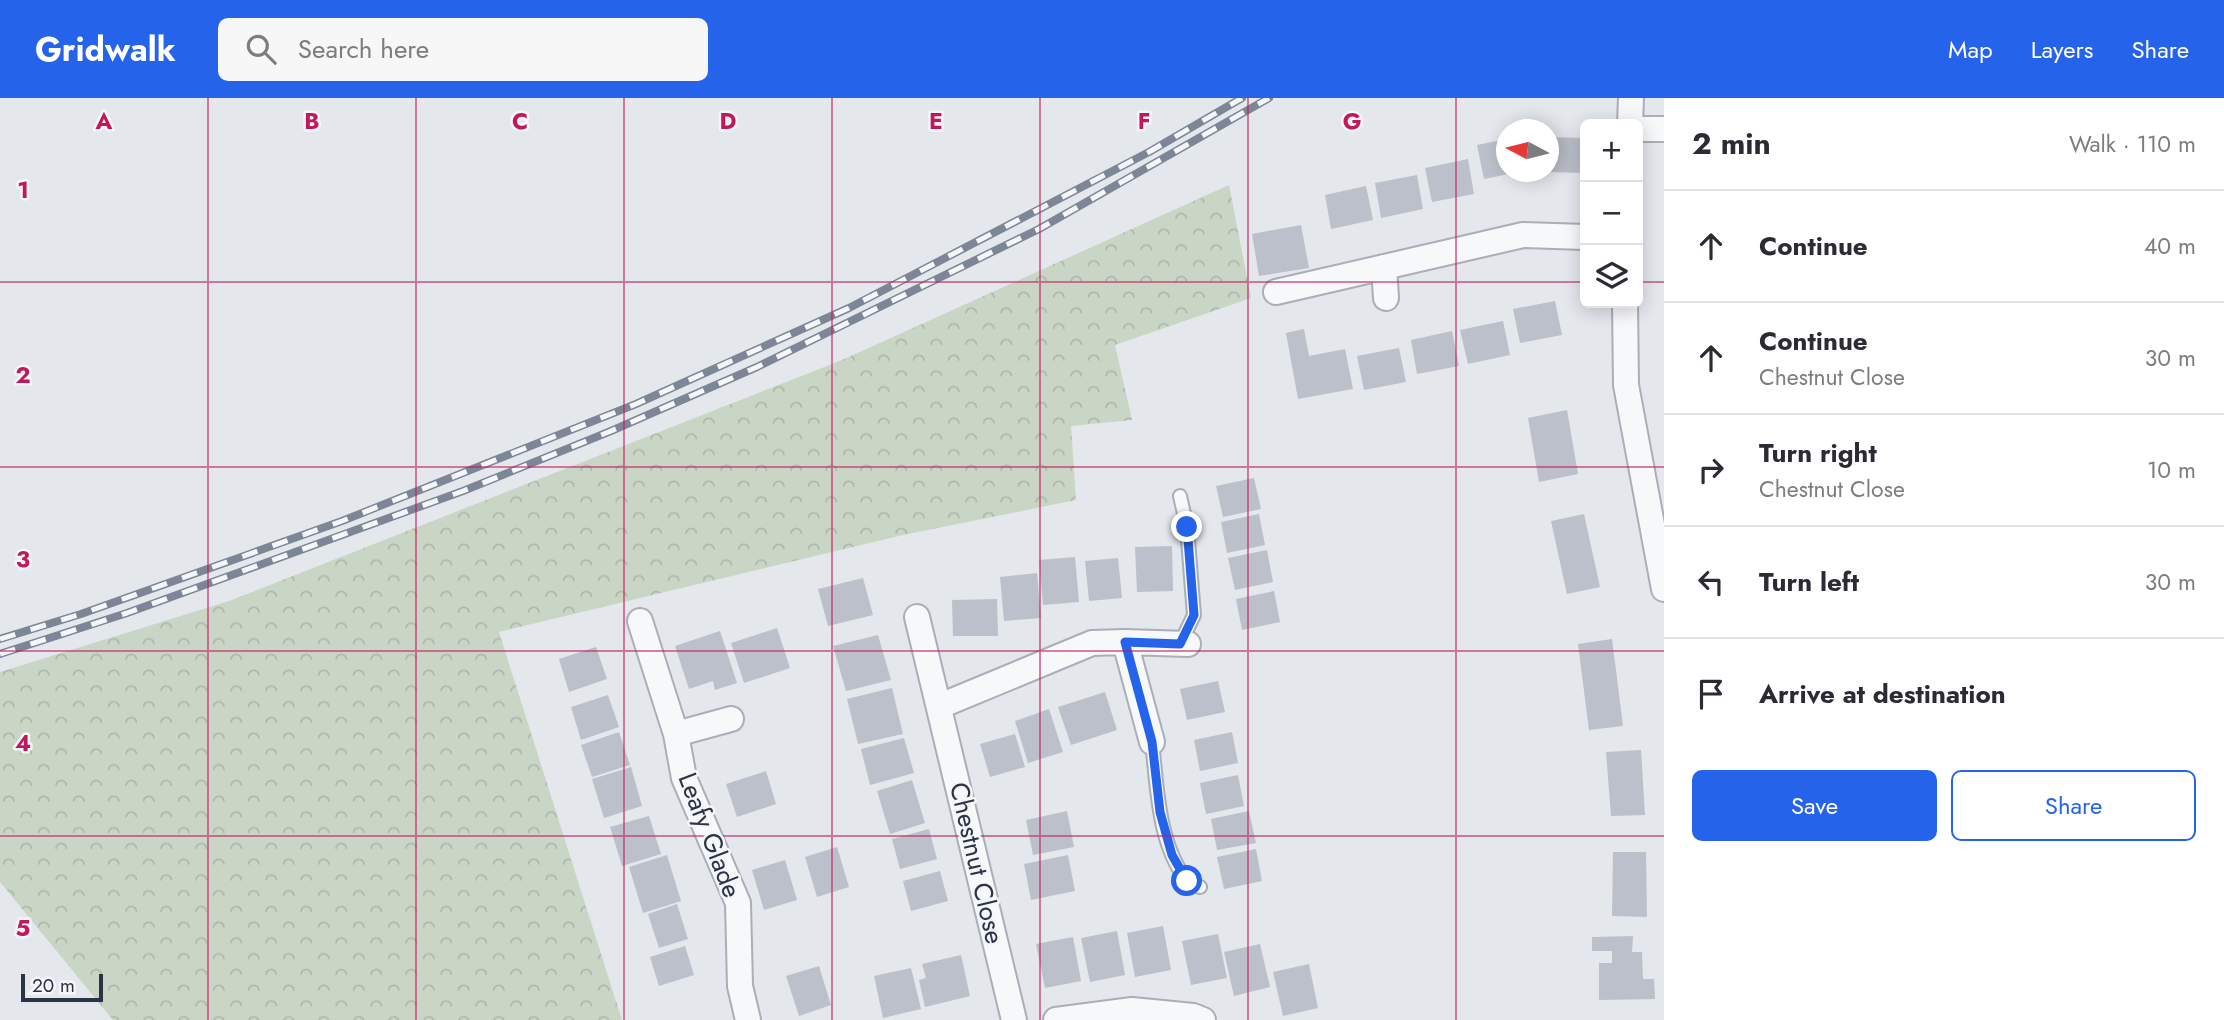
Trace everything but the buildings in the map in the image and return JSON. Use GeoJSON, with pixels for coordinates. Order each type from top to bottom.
{"type":"FeatureCollection","features":[{"type":"Feature","properties":{"kind":"street"},"geometry":{"type":"LineString","coordinates":[[1630,119],[1631,98]]}},
{"type":"Feature","properties":{"kind":"street"},"geometry":{"type":"LineString","coordinates":[[1643,129],[1664,130]]}},
{"type":"Feature","properties":{"kind":"street"},"geometry":{"type":"LineString","coordinates":[[1276,292],[1522,235],[1580,237]]}},
{"type":"Feature","properties":{"kind":"street"},"geometry":{"type":"LineString","coordinates":[[1384,267],[1386,298]]}},
{"type":"Feature","properties":{"kind":"street"},"geometry":{"type":"LineString","coordinates":[[1625,308],[1626,385],[1664,589]]}},
{"type":"Feature","properties":{"kind":"street","name":"Chestnut Close"},"geometry":{"type":"LineString","coordinates":[[917,617],[1014,1020]]}},
{"type":"Feature","properties":{"kind":"street","name":"Leafy Glade"},"geometry":{"type":"LineString","coordinates":[[640,621],[676,734],[684,778],[738,903],[740,986],[748,1020]]}},
{"type":"Feature","properties":{"kind":"street"},"geometry":{"type":"LineString","coordinates":[[1125,642],[1152,742]]}},
{"type":"Feature","properties":{"kind":"street"},"geometry":{"type":"LineString","coordinates":[[940,706],[1092,643],[1184,644]]}},
{"type":"Feature","properties":{"kind":"street"},"geometry":{"type":"LineString","coordinates":[[676,734],[731,719]]}},
{"type":"Feature","properties":{"kind":"street"},"geometry":{"type":"LineString","coordinates":[[1056,1020],[1132,1010],[1193,1016],[1203,1020]]}},
{"type":"Feature","properties":{"kind":"lane"},"geometry":{"type":"LineString","coordinates":[[1180,496],[1187,527],[1194,615],[1184,644]]}},
{"type":"Feature","properties":{"kind":"lane"},"geometry":{"type":"LineString","coordinates":[[1152,742],[1160,812],[1172,855],[1187,881],[1200,887]]}},
{"type":"Feature","properties":{"kind":"green space"},"geometry":{"type":"Polygon","coordinates":[[[1229,185],[1251,298],[1115,345],[1132,420],[1071,426],[1076,500],[903,535],[499,632],[622,1020],[113,1020],[0,882],[0,672],[229,601],[842,360],[1229,185]]]}},
{"type":"Feature","properties":{"kind":"railway"},"geometry":{"type":"LineString","coordinates":[[0,639],[81,614],[342,521],[636,404],[849,308],[1149,152],[1242,98]]}},
{"type":"Feature","properties":{"kind":"railway"},"geometry":{"type":"LineString","coordinates":[[0,654],[127,613],[463,491],[611,431],[757,367],[1039,229],[1269,98]]}},
{"type":"Feature","properties":{"kind":"route"},"geometry":{"type":"LineString","coordinates":[[1187,527],[1194,615],[1180,644],[1125,642],[1152,742],[1160,812],[1172,855],[1187,881]]}}]}
